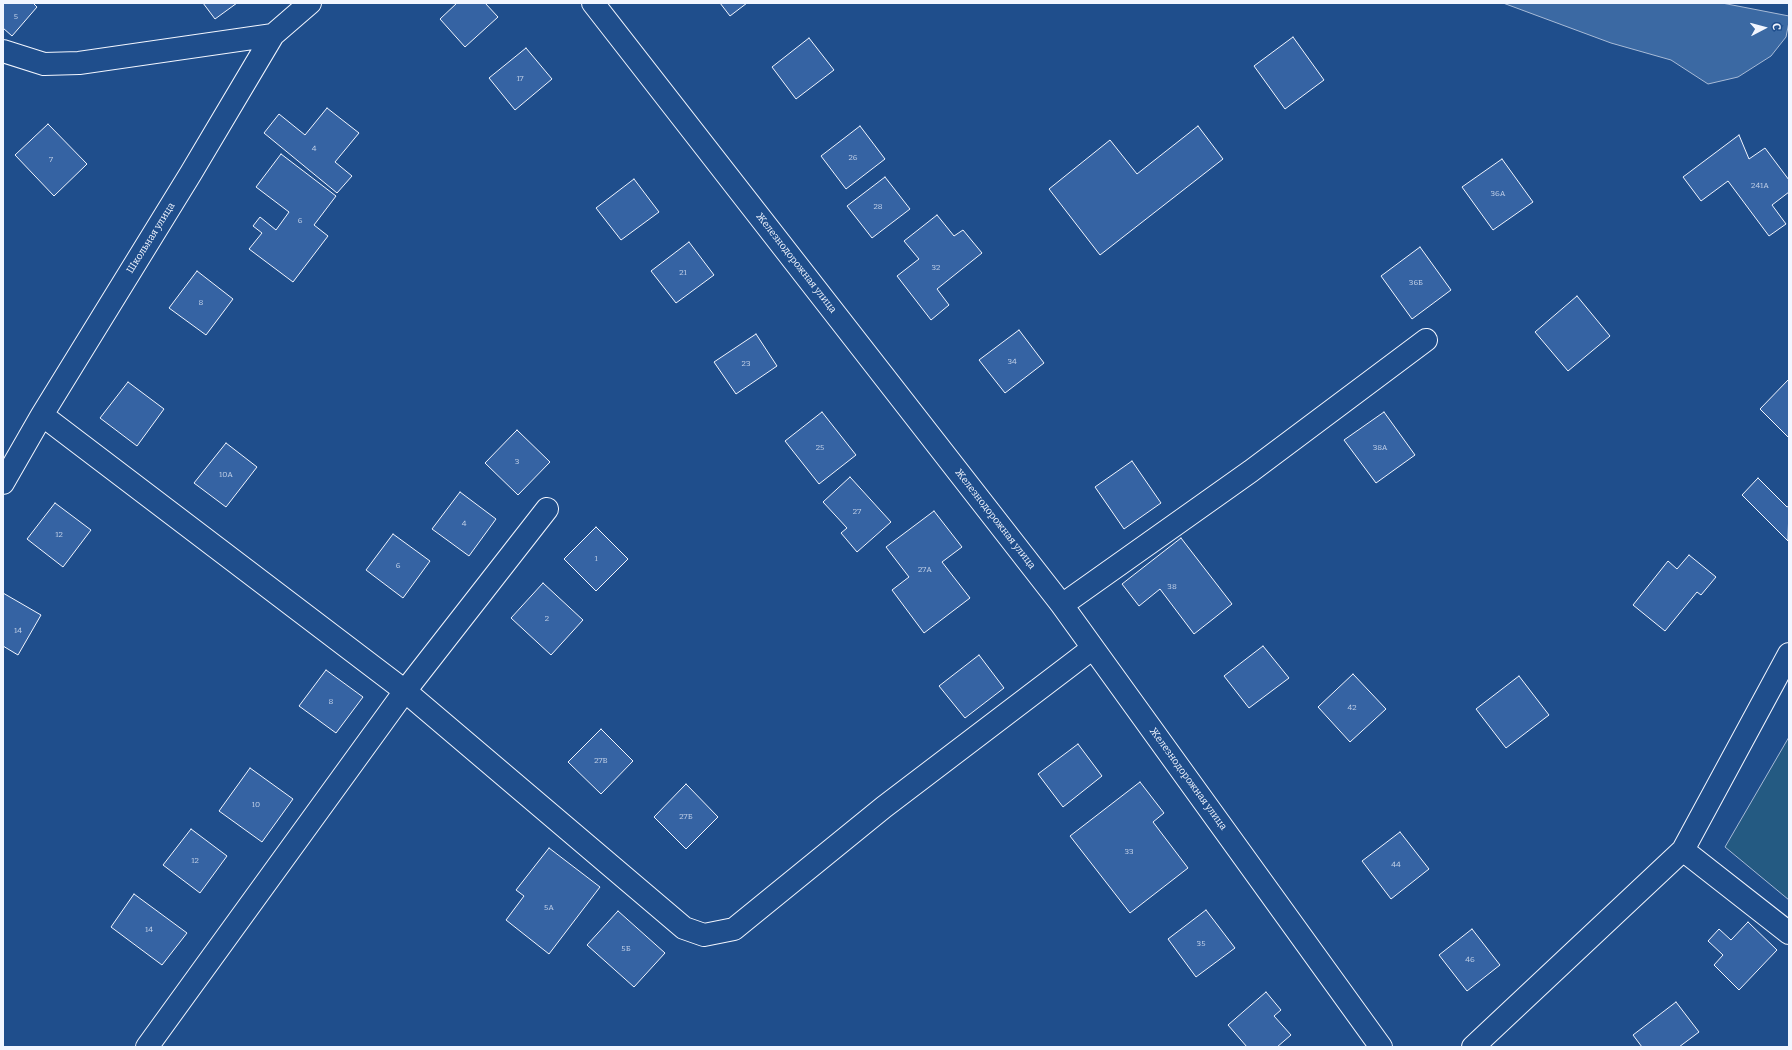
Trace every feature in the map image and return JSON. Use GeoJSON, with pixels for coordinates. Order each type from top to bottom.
{"type":"FeatureCollection","features":[{"type":"Feature","properties":{"kind":"street","name":"Школьная улица"},"geometry":{"type":"LineString","coordinates":[[3,483],[42,415],[191,173],[273,35],[310,3]]}},
{"type":"Feature","properties":{"kind":"street","name":"Железнодорожная улица"},"geometry":{"type":"LineString","coordinates":[[593,3],[1062,605],[1381,1047]]}},
{"type":"Feature","properties":{"kind":"street"},"geometry":{"type":"LineString","coordinates":[[3,51],[44,64],[79,63],[273,35]]}},
{"type":"Feature","properties":{"kind":"street"},"geometry":{"type":"LineString","coordinates":[[1062,605],[1251,471],[1426,340]]}},
{"type":"Feature","properties":{"kind":"street"},"geometry":{"type":"LineString","coordinates":[[42,415],[405,691],[684,928],[704,935],[734,929],[884,807],[1093,648]]}},
{"type":"Feature","properties":{"kind":"street"},"geometry":{"type":"LineString","coordinates":[[147,1047],[405,691],[547,509]]}},
{"type":"Feature","properties":{"kind":"street"},"geometry":{"type":"LineString","coordinates":[[1473,1047],[1683,850],[1789,654]]}},
{"type":"Feature","properties":{"kind":"street"},"geometry":{"type":"LineString","coordinates":[[1683,850],[1789,933]]}},
{"type":"Feature","properties":{"kind":"shaded area"},"geometry":{"type":"Polygon","coordinates":[[[1503,3],[1722,3],[1789,16],[1789,22],[1786,37],[1771,56],[1738,77],[1708,84],[1671,60],[1611,43],[1503,3]]]}},
{"type":"Feature","properties":{"kind":"shaded area"},"geometry":{"type":"Polygon","coordinates":[[[1789,737],[1789,900],[1725,847],[1789,737]]]}},
{"type":"Feature","properties":{"kind":"building"},"geometry":{"type":"Polygon","coordinates":[[[3,3],[33,3],[37,7],[12,36],[3,28],[3,3]]]}},
{"type":"Feature","properties":{"kind":"building"},"geometry":{"type":"Polygon","coordinates":[[[203,3],[237,3],[215,19],[203,3]]]}},
{"type":"Feature","properties":{"kind":"building"},"geometry":{"type":"Polygon","coordinates":[[[457,3],[485,3],[498,17],[465,47],[440,19],[457,3]]]}},
{"type":"Feature","properties":{"kind":"building"},"geometry":{"type":"Polygon","coordinates":[[[720,3],[747,3],[730,16],[720,3]]]}},
{"type":"Feature","properties":{"kind":"building"},"geometry":{"type":"Polygon","coordinates":[[[1293,37],[1324,80],[1285,109],[1254,66],[1293,37]]]}},
{"type":"Feature","properties":{"kind":"building"},"geometry":{"type":"Polygon","coordinates":[[[809,38],[834,70],[796,99],[772,67],[809,38]]]}},
{"type":"Feature","properties":{"kind":"building"},"geometry":{"type":"Polygon","coordinates":[[[526,48],[552,79],[515,110],[489,78],[526,48]]]}},
{"type":"Feature","properties":{"kind":"building"},"geometry":{"type":"Polygon","coordinates":[[[327,108],[359,133],[335,162],[352,176],[337,193],[264,133],[279,114],[305,135],[327,108]]]}},
{"type":"Feature","properties":{"kind":"building"},"geometry":{"type":"Polygon","coordinates":[[[48,124],[87,164],[54,196],[15,155],[48,124]]]}},
{"type":"Feature","properties":{"kind":"building"},"geometry":{"type":"Polygon","coordinates":[[[860,126],[885,159],[846,189],[821,156],[860,126]]]}},
{"type":"Feature","properties":{"kind":"building"},"geometry":{"type":"Polygon","coordinates":[[[1198,126],[1223,159],[1100,255],[1049,189],[1110,140],[1137,174],[1198,126]]]}},
{"type":"Feature","properties":{"kind":"building"},"geometry":{"type":"Polygon","coordinates":[[[1739,135],[1749,159],[1765,148],[1789,180],[1789,192],[1772,205],[1786,224],[1769,236],[1728,181],[1701,201],[1683,177],[1739,135]]]}},
{"type":"Feature","properties":{"kind":"building"},"geometry":{"type":"Polygon","coordinates":[[[281,154],[336,196],[314,225],[328,236],[293,282],[249,249],[262,233],[253,226],[260,217],[276,230],[289,212],[256,187],[281,154]]]}},
{"type":"Feature","properties":{"kind":"building"},"geometry":{"type":"Polygon","coordinates":[[[1502,159],[1533,202],[1493,230],[1462,187],[1502,159]]]}},
{"type":"Feature","properties":{"kind":"building"},"geometry":{"type":"Polygon","coordinates":[[[885,177],[910,209],[872,238],[847,206],[885,177]]]}},
{"type":"Feature","properties":{"kind":"building"},"geometry":{"type":"Polygon","coordinates":[[[634,179],[659,212],[621,240],[596,208],[634,179]]]}},
{"type":"Feature","properties":{"kind":"building"},"geometry":{"type":"Polygon","coordinates":[[[937,215],[954,236],[963,230],[982,253],[937,289],[949,305],[931,320],[897,276],[919,259],[904,241],[937,215]]]}},
{"type":"Feature","properties":{"kind":"building"},"geometry":{"type":"Polygon","coordinates":[[[689,242],[714,275],[676,303],[651,271],[689,242]]]}},
{"type":"Feature","properties":{"kind":"building"},"geometry":{"type":"Polygon","coordinates":[[[1420,247],[1451,290],[1412,319],[1381,276],[1420,247]]]}},
{"type":"Feature","properties":{"kind":"building"},"geometry":{"type":"Polygon","coordinates":[[[197,271],[233,299],[206,335],[169,308],[197,271]]]}},
{"type":"Feature","properties":{"kind":"building"},"geometry":{"type":"Polygon","coordinates":[[[1577,296],[1610,336],[1568,371],[1535,332],[1577,296]]]}},
{"type":"Feature","properties":{"kind":"building"},"geometry":{"type":"Polygon","coordinates":[[[1019,330],[1044,363],[1005,393],[979,360],[1019,330]]]}},
{"type":"Feature","properties":{"kind":"building"},"geometry":{"type":"Polygon","coordinates":[[[756,334],[777,366],[736,394],[714,362],[756,334]]]}},
{"type":"Feature","properties":{"kind":"building"},"geometry":{"type":"Polygon","coordinates":[[[1789,379],[1789,438],[1760,409],[1789,379]]]}},
{"type":"Feature","properties":{"kind":"building"},"geometry":{"type":"Polygon","coordinates":[[[128,382],[164,409],[137,446],[100,418],[128,382]]]}},
{"type":"Feature","properties":{"kind":"building"},"geometry":{"type":"Polygon","coordinates":[[[822,412],[856,455],[819,484],[785,441],[822,412]]]}},
{"type":"Feature","properties":{"kind":"building"},"geometry":{"type":"Polygon","coordinates":[[[1384,412],[1415,455],[1376,483],[1344,440],[1384,412]]]}},
{"type":"Feature","properties":{"kind":"building"},"geometry":{"type":"Polygon","coordinates":[[[517,430],[550,462],[518,495],[485,463],[517,430]]]}},
{"type":"Feature","properties":{"kind":"building"},"geometry":{"type":"Polygon","coordinates":[[[226,443],[257,467],[226,507],[194,483],[226,443]]]}},
{"type":"Feature","properties":{"kind":"building"},"geometry":{"type":"Polygon","coordinates":[[[1132,461],[1161,503],[1124,529],[1095,487],[1132,461]]]}},
{"type":"Feature","properties":{"kind":"building"},"geometry":{"type":"Polygon","coordinates":[[[850,477],[891,522],[857,552],[841,533],[847,528],[823,502],[850,477]]]}},
{"type":"Feature","properties":{"kind":"building"},"geometry":{"type":"Polygon","coordinates":[[[1758,478],[1787,507],[1789,506],[1788,541],[1742,495],[1758,478]]]}},
{"type":"Feature","properties":{"kind":"building"},"geometry":{"type":"Polygon","coordinates":[[[460,492],[496,519],[469,556],[432,529],[460,492]]]}},
{"type":"Feature","properties":{"kind":"building"},"geometry":{"type":"Polygon","coordinates":[[[55,503],[91,530],[63,567],[27,539],[55,503]]]}},
{"type":"Feature","properties":{"kind":"building"},"geometry":{"type":"Polygon","coordinates":[[[934,511],[962,547],[942,562],[970,598],[924,633],[892,590],[909,577],[886,547],[934,511]]]}},
{"type":"Feature","properties":{"kind":"building"},"geometry":{"type":"Polygon","coordinates":[[[596,527],[628,559],[596,591],[564,559],[596,527]]]}},
{"type":"Feature","properties":{"kind":"building"},"geometry":{"type":"Polygon","coordinates":[[[393,534],[430,561],[403,598],[366,570],[393,534]]]}},
{"type":"Feature","properties":{"kind":"building"},"geometry":{"type":"Polygon","coordinates":[[[1181,538],[1232,604],[1194,634],[1160,589],[1139,606],[1122,584],[1181,538]]]}},
{"type":"Feature","properties":{"kind":"building"},"geometry":{"type":"Polygon","coordinates":[[[1689,555],[1716,577],[1701,595],[1697,592],[1665,631],[1633,605],[1668,561],[1677,569],[1689,555]]]}},
{"type":"Feature","properties":{"kind":"building"},"geometry":{"type":"Polygon","coordinates":[[[543,583],[583,620],[551,655],[511,618],[543,583]]]}},
{"type":"Feature","properties":{"kind":"building"},"geometry":{"type":"Polygon","coordinates":[[[3,593],[41,615],[18,655],[3,646],[3,593]]]}},
{"type":"Feature","properties":{"kind":"building"},"geometry":{"type":"Polygon","coordinates":[[[1263,646],[1289,678],[1249,708],[1224,676],[1263,646]]]}},
{"type":"Feature","properties":{"kind":"building"},"geometry":{"type":"Polygon","coordinates":[[[979,655],[1004,688],[965,718],[939,686],[979,655]]]}},
{"type":"Feature","properties":{"kind":"building"},"geometry":{"type":"Polygon","coordinates":[[[326,670],[363,697],[336,733],[299,706],[326,670]]]}},
{"type":"Feature","properties":{"kind":"building"},"geometry":{"type":"Polygon","coordinates":[[[1353,674],[1386,709],[1350,742],[1318,707],[1353,674]]]}},
{"type":"Feature","properties":{"kind":"building"},"geometry":{"type":"Polygon","coordinates":[[[1519,676],[1549,715],[1506,748],[1476,709],[1519,676]]]}},
{"type":"Feature","properties":{"kind":"building"},"geometry":{"type":"Polygon","coordinates":[[[601,729],[633,761],[601,794],[568,762],[601,729]]]}},
{"type":"Feature","properties":{"kind":"building"},"geometry":{"type":"Polygon","coordinates":[[[1078,744],[1102,776],[1063,807],[1038,774],[1078,744]]]}},
{"type":"Feature","properties":{"kind":"building"},"geometry":{"type":"Polygon","coordinates":[[[250,768],[293,799],[262,842],[219,811],[250,768]]]}},
{"type":"Feature","properties":{"kind":"building"},"geometry":{"type":"Polygon","coordinates":[[[1140,782],[1164,813],[1153,822],[1188,868],[1130,913],[1070,836],[1140,782]]]}},
{"type":"Feature","properties":{"kind":"building"},"geometry":{"type":"Polygon","coordinates":[[[686,784],[718,817],[686,849],[654,817],[686,784]]]}},
{"type":"Feature","properties":{"kind":"building"},"geometry":{"type":"Polygon","coordinates":[[[191,829],[227,856],[200,893],[163,865],[191,829]]]}},
{"type":"Feature","properties":{"kind":"building"},"geometry":{"type":"Polygon","coordinates":[[[1400,832],[1429,869],[1391,899],[1362,861],[1400,832]]]}},
{"type":"Feature","properties":{"kind":"building"},"geometry":{"type":"Polygon","coordinates":[[[549,848],[600,887],[549,954],[506,920],[524,896],[516,890],[549,848]]]}},
{"type":"Feature","properties":{"kind":"building"},"geometry":{"type":"Polygon","coordinates":[[[134,894],[187,933],[162,965],[111,927],[134,894]]]}},
{"type":"Feature","properties":{"kind":"building"},"geometry":{"type":"Polygon","coordinates":[[[1206,910],[1235,948],[1196,977],[1168,939],[1206,910]]]}},
{"type":"Feature","properties":{"kind":"building"},"geometry":{"type":"Polygon","coordinates":[[[618,911],[665,953],[634,987],[587,945],[618,911]]]}},
{"type":"Feature","properties":{"kind":"building"},"geometry":{"type":"Polygon","coordinates":[[[1748,922],[1777,950],[1739,990],[1714,965],[1723,955],[1708,941],[1719,929],[1731,940],[1748,922]]]}},
{"type":"Feature","properties":{"kind":"building"},"geometry":{"type":"Polygon","coordinates":[[[1472,929],[1500,965],[1467,991],[1439,955],[1472,929]]]}},
{"type":"Feature","properties":{"kind":"building"},"geometry":{"type":"Polygon","coordinates":[[[1266,992],[1281,1010],[1274,1016],[1291,1035],[1277,1047],[1247,1047],[1228,1025],[1266,992]]]}},
{"type":"Feature","properties":{"kind":"building"},"geometry":{"type":"Polygon","coordinates":[[[1676,1002],[1699,1032],[1679,1047],[1642,1047],[1633,1035],[1676,1002]]]}}]}
